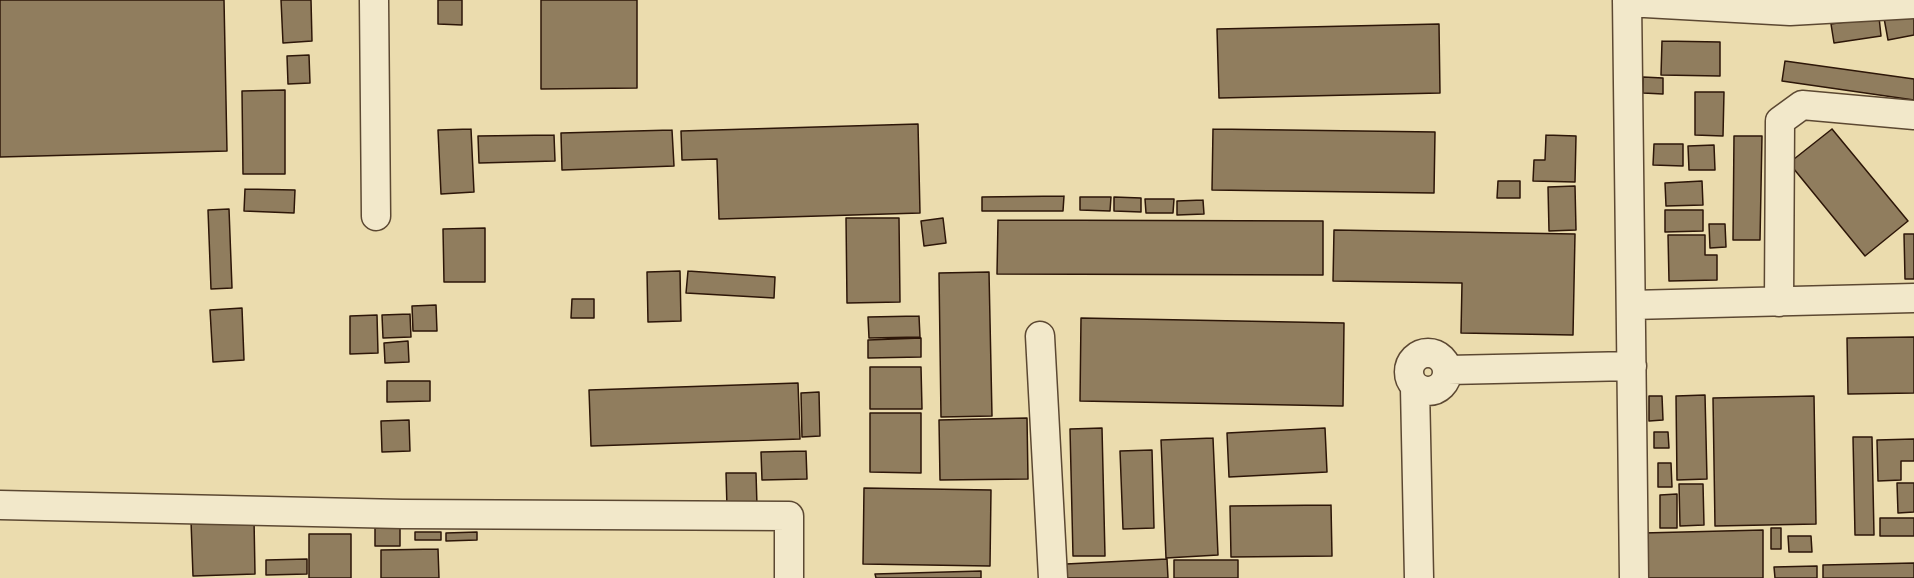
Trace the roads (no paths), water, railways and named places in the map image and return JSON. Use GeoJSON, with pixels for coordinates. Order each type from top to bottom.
{"type":"FeatureCollection","features":[{"type":"Feature","properties":{"kind":"lane"},"geometry":{"type":"LineString","coordinates":[[374,0],[376,216]]}},
{"type":"Feature","properties":{"kind":"lane"},"geometry":{"type":"LineString","coordinates":[[1634,578],[1628,1],[1790,11],[1914,4]]}},
{"type":"Feature","properties":{"kind":"lane"},"geometry":{"type":"LineString","coordinates":[[1779,302],[1780,121],[1802,105],[1914,115]]}},
{"type":"Feature","properties":{"kind":"lane"},"geometry":{"type":"LineString","coordinates":[[1631,305],[1914,298]]}},
{"type":"Feature","properties":{"kind":"lane"},"geometry":{"type":"LineString","coordinates":[[1040,336],[1053,578]]}},
{"type":"Feature","properties":{"kind":"lane"},"geometry":{"type":"LineString","coordinates":[[1419,578],[1415,388],[1407,375],[1412,360],[1425,352],[1440,357],[1448,370],[1632,366]]}},
{"type":"Feature","properties":{"kind":"lane"},"geometry":{"type":"LineString","coordinates":[[0,504],[402,514],[789,516],[789,578]]}}]}
